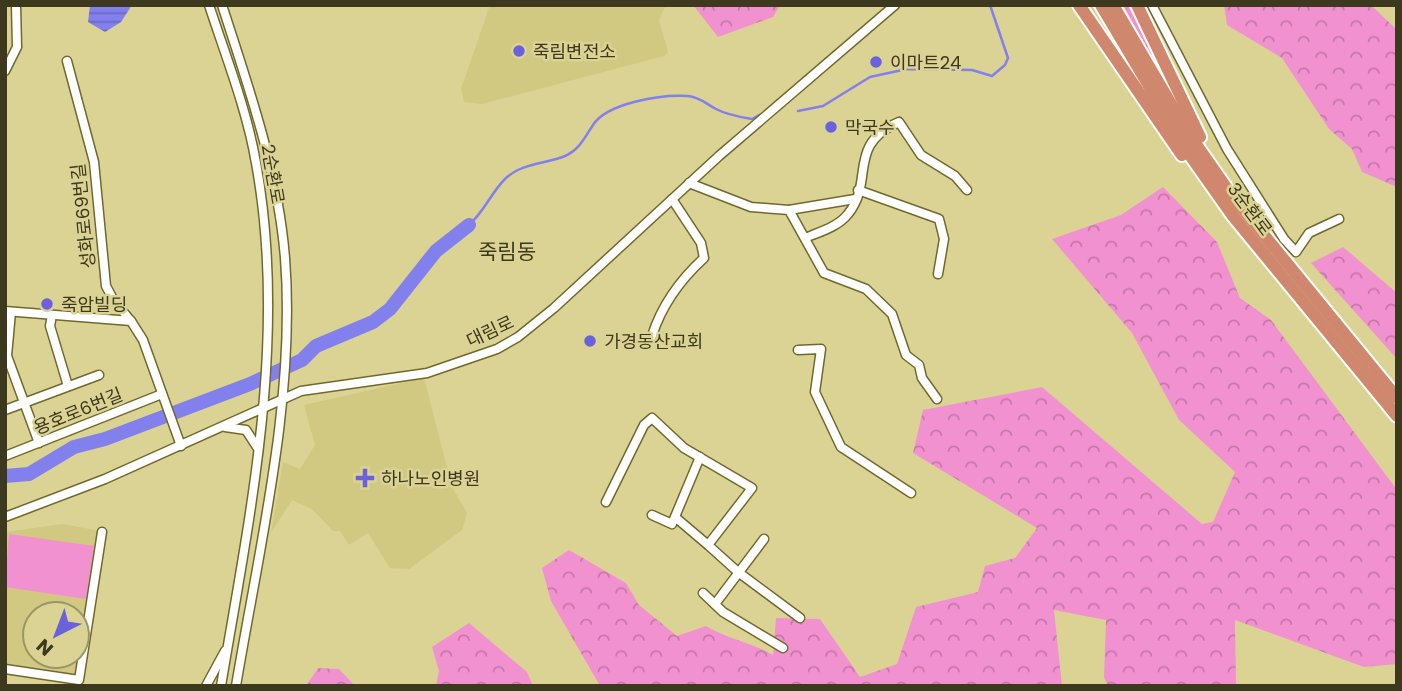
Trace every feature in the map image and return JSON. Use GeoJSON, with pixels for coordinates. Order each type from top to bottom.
{"type":"FeatureCollection","features":[{"type":"Feature","properties":{"kind":"highway"},"geometry":{"type":"LineString","coordinates":[[1079,5],[1163,129],[1262,253]]}},
{"type":"Feature","properties":{"kind":"highway","name":"3순환로"},"geometry":{"type":"LineString","coordinates":[[1101,5],[1191,155],[1262,253],[1397,415]]}},
{"type":"Feature","properties":{"kind":"highway","name":"3순환로"},"geometry":{"type":"LineString","coordinates":[[1112,5],[1188,133],[1257,229],[1397,398]]}},
{"type":"Feature","properties":{"kind":"highway"},"geometry":{"type":"LineString","coordinates":[[1137,5],[1188,115],[1257,229]]}},
{"type":"Feature","properties":{"kind":"street","name":"2순환로"},"geometry":{"type":"LineString","coordinates":[[209,5],[246,120],[258,170],[268,260],[266,406]]}},
{"type":"Feature","properties":{"kind":"street","name":"2순환로"},"geometry":{"type":"LineString","coordinates":[[222,5],[258,117],[277,201],[285,260],[283,398]]}},
{"type":"Feature","properties":{"kind":"street","name":"대림로"},"geometry":{"type":"LineString","coordinates":[[5,517],[181,446],[283,398],[306,390],[427,373],[497,349],[525,333],[689,183],[895,5]]}},
{"type":"Feature","properties":{"kind":"street"},"geometry":{"type":"LineString","coordinates":[[1152,5],[1227,149],[1284,239],[1296,252],[1309,233],[1339,219]]}},
{"type":"Feature","properties":{"kind":"street"},"geometry":{"type":"LineString","coordinates":[[5,71],[17,47],[15,6]]}},
{"type":"Feature","properties":{"kind":"street","name":"성화로69번길"},"geometry":{"type":"LineString","coordinates":[[67,61],[94,162],[106,286],[143,340],[181,446]]}},
{"type":"Feature","properties":{"kind":"street"},"geometry":{"type":"LineString","coordinates":[[805,238],[838,224],[850,213],[858,190],[866,147],[886,128],[899,122],[922,155],[954,176],[967,190]]}},
{"type":"Feature","properties":{"kind":"street"},"geometry":{"type":"LineString","coordinates":[[689,183],[751,207],[789,210],[855,199]]}},
{"type":"Feature","properties":{"kind":"street"},"geometry":{"type":"LineString","coordinates":[[858,190],[939,219],[944,240],[938,274]]}},
{"type":"Feature","properties":{"kind":"street"},"geometry":{"type":"LineString","coordinates":[[652,336],[668,300],[685,275],[705,258],[701,243],[672,199]]}},
{"type":"Feature","properties":{"kind":"street"},"geometry":{"type":"LineString","coordinates":[[789,210],[824,273],[866,289],[892,314],[905,355],[919,365],[922,378],[937,399]]}},
{"type":"Feature","properties":{"kind":"street"},"geometry":{"type":"LineString","coordinates":[[39,443],[6,356],[8,312],[131,321]]}},
{"type":"Feature","properties":{"kind":"street"},"geometry":{"type":"LineString","coordinates":[[52,315],[50,326],[68,386]]}},
{"type":"Feature","properties":{"kind":"street"},"geometry":{"type":"LineString","coordinates":[[798,350],[821,349],[815,392],[841,447],[911,493]]}},
{"type":"Feature","properties":{"kind":"street"},"geometry":{"type":"LineString","coordinates":[[5,410],[99,375]]}},
{"type":"Feature","properties":{"kind":"street","name":"용호로6번길"},"geometry":{"type":"LineString","coordinates":[[5,456],[162,394]]}},
{"type":"Feature","properties":{"kind":"street"},"geometry":{"type":"LineString","coordinates":[[236,686],[283,398]]}},
{"type":"Feature","properties":{"kind":"street"},"geometry":{"type":"LineString","coordinates":[[221,686],[266,406]]}},
{"type":"Feature","properties":{"kind":"street"},"geometry":{"type":"LineString","coordinates":[[606,502],[644,425],[652,418],[684,448],[752,488],[708,545]]}},
{"type":"Feature","properties":{"kind":"street"},"geometry":{"type":"LineString","coordinates":[[222,426],[238,427],[249,432],[258,452]]}},
{"type":"Feature","properties":{"kind":"street"},"geometry":{"type":"LineString","coordinates":[[652,515],[672,524],[700,457]]}},
{"type":"Feature","properties":{"kind":"street"},"geometry":{"type":"LineString","coordinates":[[675,517],[738,572],[800,618]]}},
{"type":"Feature","properties":{"kind":"street"},"geometry":{"type":"LineString","coordinates":[[5,669],[79,680],[102,532]]}},
{"type":"Feature","properties":{"kind":"street"},"geometry":{"type":"LineString","coordinates":[[715,604],[764,539]]}},
{"type":"Feature","properties":{"kind":"street"},"geometry":{"type":"LineString","coordinates":[[703,593],[715,604],[783,648]]}},
{"type":"Feature","properties":{"kind":"street"},"geometry":{"type":"LineString","coordinates":[[206,686],[228,646]]}},
{"type":"Feature","properties":{"kind":"shaded area"},"geometry":{"type":"Polygon","coordinates":[[[90,5],[132,5],[121,22],[105,32],[88,22],[90,5]]]}},
{"type":"Feature","properties":{"kind":"shaded area"},"geometry":{"type":"Polygon","coordinates":[[[490,5],[666,5],[659,20],[668,52],[664,56],[482,104],[464,102],[461,89],[490,5]]]}},
{"type":"Feature","properties":{"kind":"shaded area","name":"하나노인병원"},"geometry":{"type":"Polygon","coordinates":[[[424,378],[452,487],[467,513],[462,530],[409,569],[390,568],[368,533],[349,545],[340,531],[333,531],[312,509],[292,500],[271,533],[283,462],[300,469],[315,445],[304,405],[424,378]]]}},
{"type":"Feature","properties":{"kind":"shaded area"},"geometry":{"type":"Polygon","coordinates":[[[62,524],[101,531],[91,600],[21,600],[21,669],[5,666],[5,532],[62,524]]]}},
{"type":"Feature","properties":{"kind":"shaded area"},"geometry":{"type":"Polygon","coordinates":[[[30,670],[80,670],[79,678],[30,670]]]}},
{"type":"Feature","properties":{"kind":"green space"},"geometry":{"type":"Polygon","coordinates":[[[693,5],[780,5],[773,17],[718,37],[693,5]]]}},
{"type":"Feature","properties":{"kind":"green space"},"geometry":{"type":"Polygon","coordinates":[[[1123,5],[1135,5],[1176,95],[1173,96],[1123,5]]]}},
{"type":"Feature","properties":{"kind":"green space"},"geometry":{"type":"Polygon","coordinates":[[[1224,5],[1371,5],[1397,30],[1397,187],[1362,172],[1352,149],[1329,129],[1282,58],[1227,25],[1224,5]]]}},
{"type":"Feature","properties":{"kind":"green space"},"geometry":{"type":"Polygon","coordinates":[[[1163,187],[1217,242],[1240,298],[1271,320],[1397,490],[1397,664],[1364,667],[1235,620],[1236,686],[1108,686],[1104,677],[1106,620],[1054,610],[1062,686],[600,686],[551,601],[542,568],[569,550],[626,583],[639,605],[677,636],[706,626],[773,655],[776,618],[820,619],[860,677],[897,664],[916,607],[978,592],[985,566],[1015,558],[1037,528],[913,453],[923,410],[1042,387],[1202,524],[1213,522],[1235,472],[1179,420],[1132,333],[1052,239],[1121,215],[1163,187]]]}},
{"type":"Feature","properties":{"kind":"green space"},"geometry":{"type":"Polygon","coordinates":[[[1343,247],[1397,293],[1397,359],[1311,263],[1343,247]]]}},
{"type":"Feature","properties":{"kind":"green space"},"geometry":{"type":"Polygon","coordinates":[[[9,534],[94,546],[86,599],[5,587],[9,534]]]}},
{"type":"Feature","properties":{"kind":"green space"},"geometry":{"type":"Polygon","coordinates":[[[469,623],[527,672],[533,686],[436,686],[439,671],[432,647],[469,623]]]}},
{"type":"Feature","properties":{"kind":"green space"},"geometry":{"type":"Polygon","coordinates":[[[318,668],[339,669],[355,686],[306,686],[318,668]]]}},
{"type":"Feature","properties":{"kind":"waterway"},"geometry":{"type":"LineString","coordinates":[[798,111],[823,106],[870,77],[907,69],[972,70],[992,76],[1005,65],[1008,58],[990,5]]}},
{"type":"Feature","properties":{"kind":"waterway"},"geometry":{"type":"LineString","coordinates":[[469,225],[500,184],[511,174],[526,167],[558,159],[575,150],[600,117],[622,106],[650,98],[688,96],[734,116],[752,119],[761,114]]}},
{"type":"Feature","properties":{"kind":"waterway"},"geometry":{"type":"LineString","coordinates":[[5,476],[29,474],[74,447],[105,439],[250,384],[302,360],[316,346],[373,322],[390,309],[436,251],[469,225]]}},
{"type":"Feature","properties":{"kind":"place","name":"죽림변전소"},"geometry":{"type":"Point","coordinates":[519,51]}},
{"type":"Feature","properties":{"kind":"place","name":"이마트24"},"geometry":{"type":"Point","coordinates":[876,62]}},
{"type":"Feature","properties":{"kind":"place","name":"막국수"},"geometry":{"type":"Point","coordinates":[831,127]}},
{"type":"Feature","properties":{"kind":"place","name":"죽암빌딩"},"geometry":{"type":"Point","coordinates":[47,304]}},
{"type":"Feature","properties":{"kind":"place","name":"가경동산교회"},"geometry":{"type":"Point","coordinates":[590,341]}},
{"type":"Feature","properties":{"kind":"place","name":"하나노인병원"},"geometry":{"type":"Point","coordinates":[365,478]}},
{"type":"Feature","properties":{"kind":"district","name":"죽림동"},"geometry":{"type":"Point","coordinates":[507,251]}}]}
